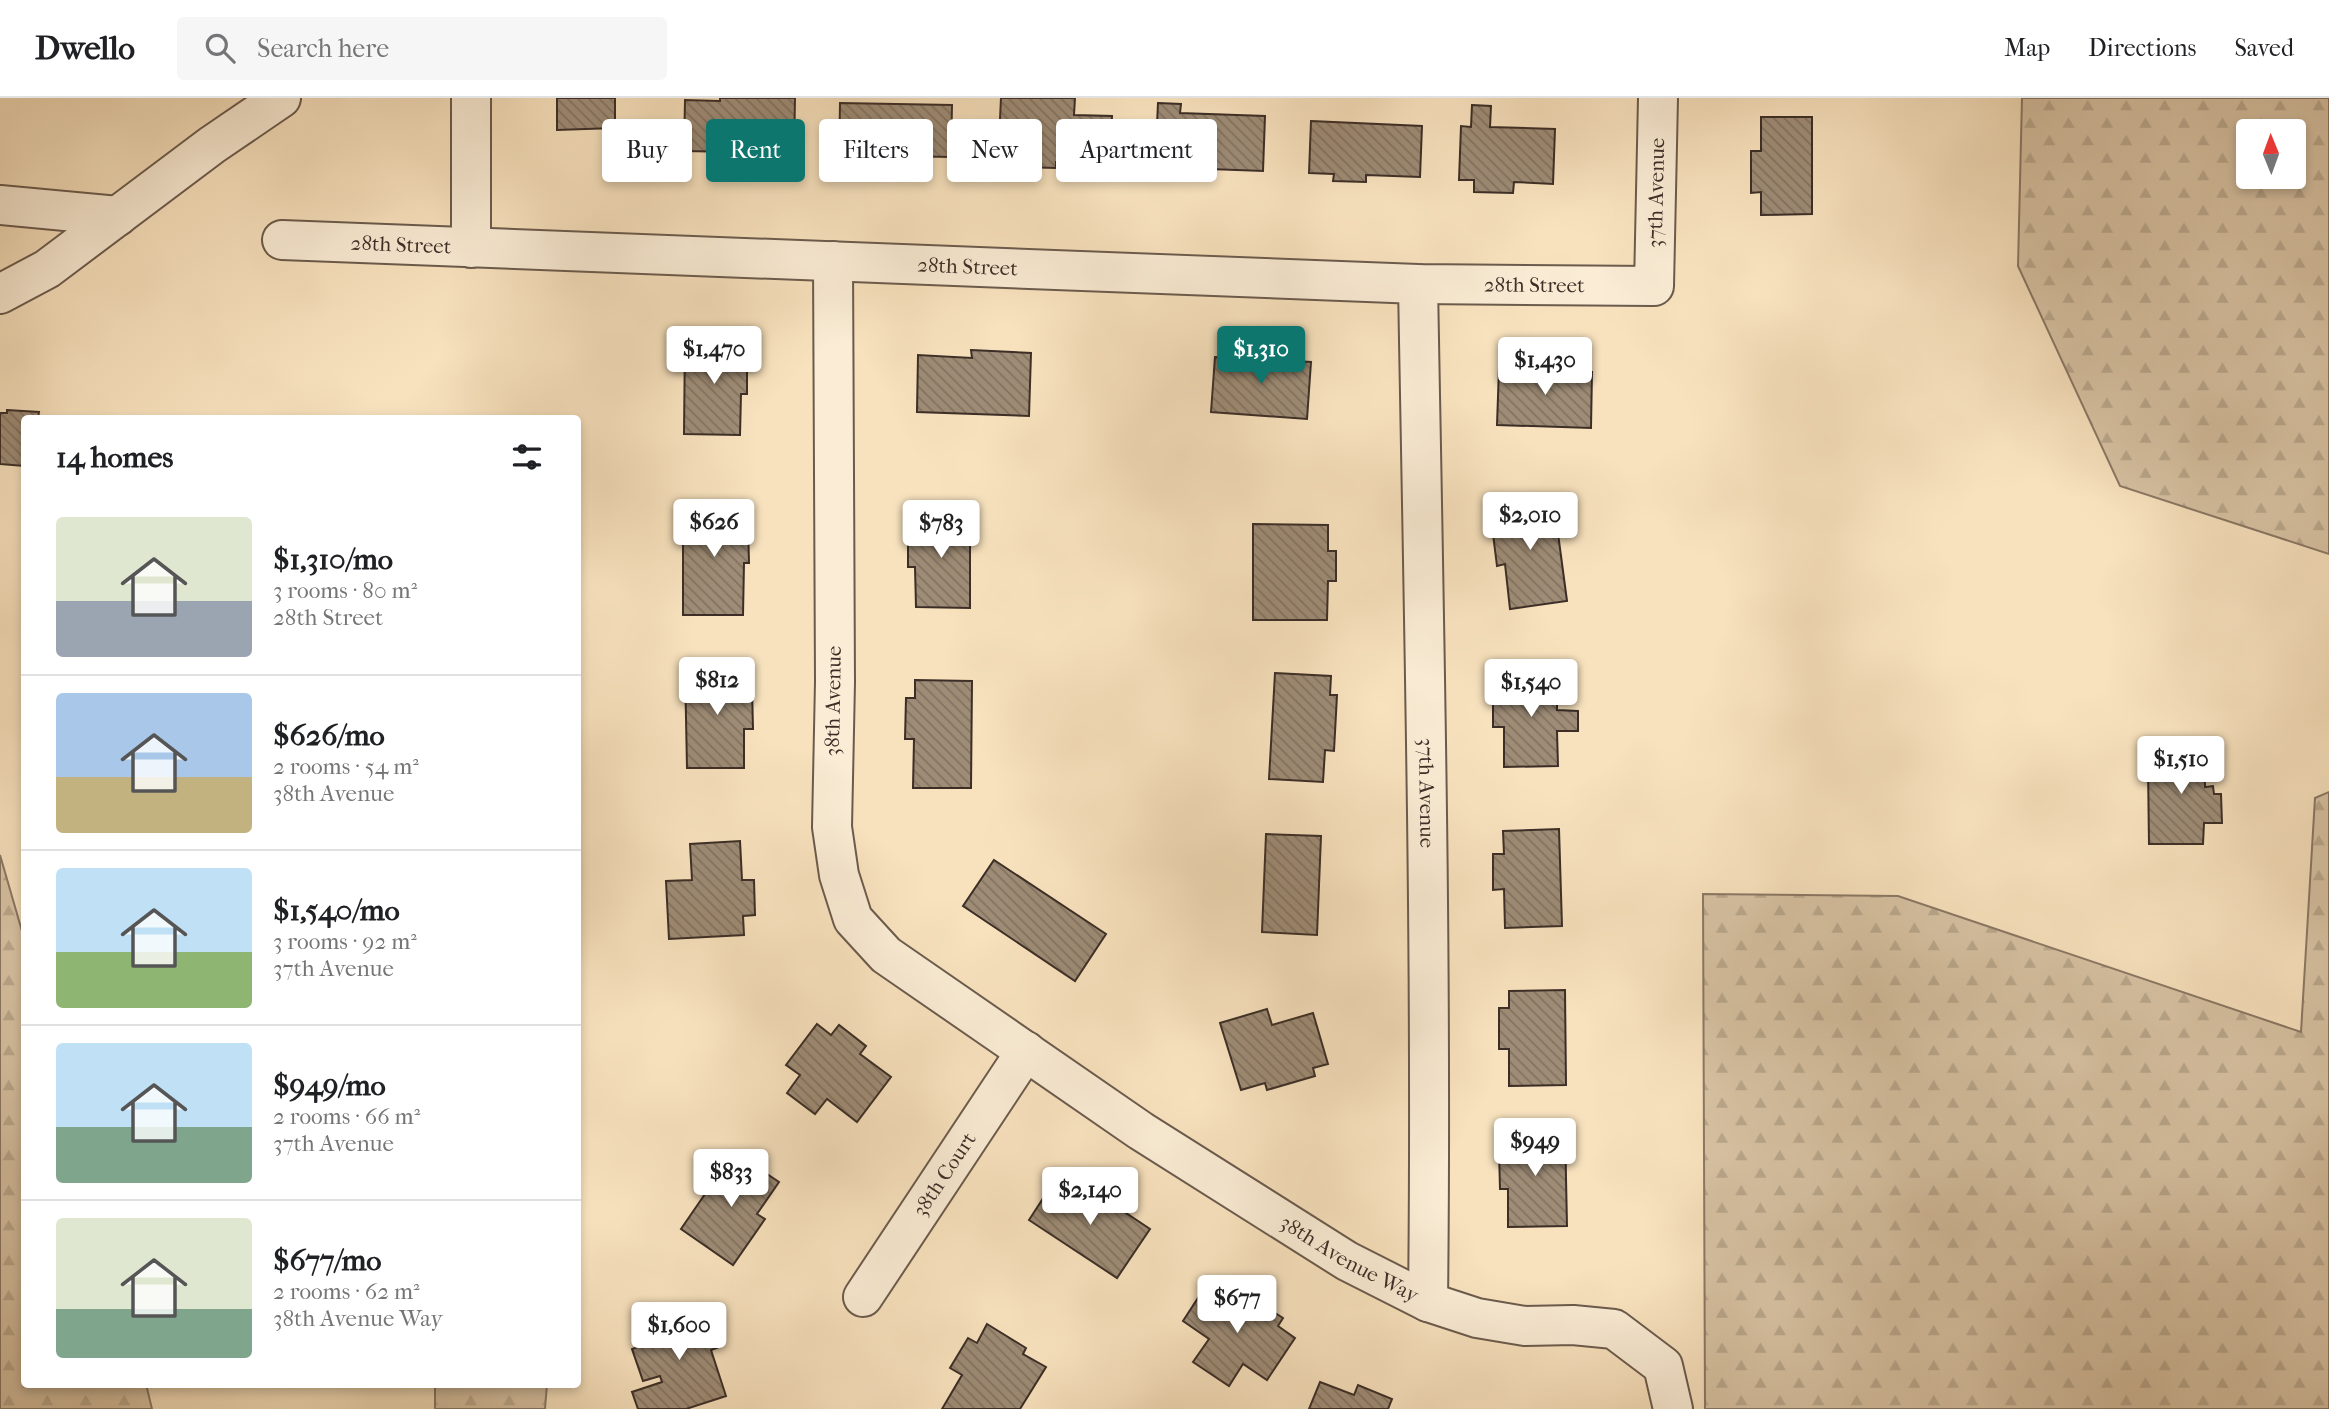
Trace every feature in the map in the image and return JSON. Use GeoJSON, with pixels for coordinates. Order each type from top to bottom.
{"type":"FeatureCollection","features":[{"type":"Feature","properties":{"kind":"street"},"geometry":{"type":"LineString","coordinates":[[0,295],[47,269],[212,145],[281,98]]}},
{"type":"Feature","properties":{"kind":"street"},"geometry":{"type":"LineString","coordinates":[[471,98],[471,247]]}},
{"type":"Feature","properties":{"kind":"street","name":"37th Avenue"},"geometry":{"type":"LineString","coordinates":[[1654,286],[1658,98]]}},
{"type":"Feature","properties":{"kind":"street"},"geometry":{"type":"LineString","coordinates":[[0,205],[118,216]]}},
{"type":"Feature","properties":{"kind":"street","name":"28th Street"},"geometry":{"type":"LineString","coordinates":[[282,240],[1418,284],[1654,286]]}},
{"type":"Feature","properties":{"kind":"street","name":"38th Avenue"},"geometry":{"type":"LineString","coordinates":[[833,261],[835,682],[831,778],[832,827],[839,875],[853,919],[886,955],[1026,1051]]}},
{"type":"Feature","properties":{"kind":"street","name":"37th Avenue"},"geometry":{"type":"LineString","coordinates":[[1418,284],[1427,706],[1430,1149],[1428,1302]]}},
{"type":"Feature","properties":{"kind":"street","name":"38th Court"},"geometry":{"type":"LineString","coordinates":[[863,1297],[1026,1051]]}},
{"type":"Feature","properties":{"kind":"street","name":"38th Avenue Way"},"geometry":{"type":"LineString","coordinates":[[1026,1051],[1141,1131],[1262,1209],[1347,1261],[1428,1302],[1477,1318],[1525,1326],[1573,1325],[1614,1329],[1663,1366],[1673,1409]]}},
{"type":"Feature","properties":{"kind":"green space"},"geometry":{"type":"Polygon","coordinates":[[[2022,98],[2329,98],[2329,554],[2120,486],[2018,266],[2022,98]]]}},
{"type":"Feature","properties":{"kind":"green space"},"geometry":{"type":"Polygon","coordinates":[[[2329,792],[2329,1409],[1705,1409],[1703,894],[1898,896],[2301,1032],[2315,798],[2329,792]]]}},
{"type":"Feature","properties":{"kind":"green space"},"geometry":{"type":"Polygon","coordinates":[[[0,855],[21,928],[21,1388],[147,1388],[152,1409],[0,1409],[0,855]]]}},
{"type":"Feature","properties":{"kind":"green space"},"geometry":{"type":"Polygon","coordinates":[[[435,1388],[547,1388],[545,1409],[435,1409],[435,1388]]]}},
{"type":"Feature","properties":{"kind":"building"},"geometry":{"type":"Polygon","coordinates":[[[557,98],[615,98],[615,119],[602,119],[602,128],[557,130],[557,98]]]}},
{"type":"Feature","properties":{"kind":"building"},"geometry":{"type":"Polygon","coordinates":[[[720,98],[795,98],[795,119],[706,119],[706,151],[692,151],[692,119],[685,119],[685,100],[720,101],[720,98]]]}},
{"type":"Feature","properties":{"kind":"building"},"geometry":{"type":"Polygon","coordinates":[[[1001,98],[1075,98],[1074,115],[1112,116],[1112,119],[1056,119],[1056,168],[1042,168],[1042,119],[1000,119],[1001,98]]]}},
{"type":"Feature","properties":{"kind":"building"},"geometry":{"type":"Polygon","coordinates":[[[840,103],[952,105],[952,119],[947,119],[947,157],[933,157],[933,119],[840,119],[840,103]]]}},
{"type":"Feature","properties":{"kind":"building"},"geometry":{"type":"Polygon","coordinates":[[[1158,103],[1181,104],[1180,113],[1265,116],[1263,171],[1217,169],[1217,119],[1157,119],[1158,103]]]}},
{"type":"Feature","properties":{"kind":"building"},"geometry":{"type":"Polygon","coordinates":[[[1472,105],[1491,106],[1490,127],[1555,129],[1553,184],[1514,182],[1513,193],[1474,192],[1474,180],[1459,180],[1461,126],[1471,127],[1472,105]]]}},
{"type":"Feature","properties":{"kind":"building"},"geometry":{"type":"Polygon","coordinates":[[[1761,117],[1812,117],[1812,214],[1761,215],[1761,192],[1751,193],[1751,151],[1761,151],[1761,117]]]}},
{"type":"Feature","properties":{"kind":"building"},"geometry":{"type":"Polygon","coordinates":[[[1311,121],[1422,126],[1420,177],[1366,175],[1366,182],[1333,181],[1334,174],[1309,173],[1311,121]]]}},
{"type":"Feature","properties":{"kind":"building"},"geometry":{"type":"Polygon","coordinates":[[[685,337],[740,338],[740,359],[747,359],[747,394],[741,394],[740,435],[684,434],[685,337]]]}},
{"type":"Feature","properties":{"kind":"building"},"geometry":{"type":"Polygon","coordinates":[[[1236,349],[1275,352],[1274,360],[1311,362],[1307,419],[1211,412],[1215,357],[1235,358],[1236,349]]]}},
{"type":"Feature","properties":{"kind":"building"},"geometry":{"type":"Polygon","coordinates":[[[971,350],[1031,353],[1029,416],[917,412],[918,355],[972,358],[971,350]]]}},
{"type":"Feature","properties":{"kind":"building"},"geometry":{"type":"Polygon","coordinates":[[[1537,362],[1574,363],[1574,371],[1592,372],[1591,428],[1497,425],[1499,368],[1537,369],[1537,362]]]}},
{"type":"Feature","properties":{"kind":"building"},"geometry":{"type":"Polygon","coordinates":[[[7,410],[39,412],[38,415],[21,415],[21,466],[0,464],[0,413],[7,413],[7,410]]]}},
{"type":"Feature","properties":{"kind":"building"},"geometry":{"type":"Polygon","coordinates":[[[1553,496],[1567,601],[1510,609],[1505,564],[1497,566],[1492,526],[1502,525],[1499,503],[1553,496]]]}},
{"type":"Feature","properties":{"kind":"building"},"geometry":{"type":"Polygon","coordinates":[[[683,504],[743,504],[742,525],[748,525],[749,563],[744,563],[743,615],[683,615],[683,504]]]}},
{"type":"Feature","properties":{"kind":"building"},"geometry":{"type":"Polygon","coordinates":[[[916,514],[970,514],[970,608],[916,607],[915,567],[908,567],[908,535],[915,535],[916,514]]]}},
{"type":"Feature","properties":{"kind":"building"},"geometry":{"type":"Polygon","coordinates":[[[1253,524],[1328,525],[1328,551],[1336,551],[1336,581],[1328,581],[1327,620],[1253,620],[1253,524]]]}},
{"type":"Feature","properties":{"kind":"building"},"geometry":{"type":"Polygon","coordinates":[[[744,667],[744,688],[752,688],[753,729],[744,729],[744,768],[687,768],[685,668],[744,667]]]}},
{"type":"Feature","properties":{"kind":"building"},"geometry":{"type":"Polygon","coordinates":[[[1557,672],[1557,710],[1578,711],[1578,731],[1557,731],[1558,766],[1504,767],[1504,727],[1493,727],[1493,693],[1504,692],[1503,673],[1557,672]]]}},
{"type":"Feature","properties":{"kind":"building"},"geometry":{"type":"Polygon","coordinates":[[[1275,673],[1331,676],[1330,695],[1337,695],[1334,751],[1325,750],[1323,782],[1269,779],[1275,673]]]}},
{"type":"Feature","properties":{"kind":"building"},"geometry":{"type":"Polygon","coordinates":[[[915,680],[972,681],[971,788],[913,788],[914,739],[905,739],[906,698],[915,698],[915,680]]]}},
{"type":"Feature","properties":{"kind":"building"},"geometry":{"type":"Polygon","coordinates":[[[2204,739],[2205,787],[2213,786],[2214,794],[2221,794],[2222,823],[2204,823],[2203,844],[2149,844],[2148,768],[2164,768],[2164,740],[2204,739]]]}},
{"type":"Feature","properties":{"kind":"building"},"geometry":{"type":"Polygon","coordinates":[[[1559,829],[1562,926],[1505,928],[1504,889],[1493,890],[1493,854],[1504,854],[1503,831],[1559,829]]]}},
{"type":"Feature","properties":{"kind":"building"},"geometry":{"type":"Polygon","coordinates":[[[1266,834],[1321,836],[1317,935],[1262,932],[1266,834]]]}},
{"type":"Feature","properties":{"kind":"building"},"geometry":{"type":"Polygon","coordinates":[[[740,841],[742,880],[754,880],[755,915],[743,916],[744,935],[669,939],[666,881],[692,880],[690,844],[740,841]]]}},
{"type":"Feature","properties":{"kind":"building"},"geometry":{"type":"Polygon","coordinates":[[[994,860],[1106,934],[1075,981],[963,906],[994,860]]]}},
{"type":"Feature","properties":{"kind":"building"},"geometry":{"type":"Polygon","coordinates":[[[1565,990],[1566,1085],[1509,1086],[1509,1049],[1499,1049],[1499,1008],[1509,1008],[1509,991],[1565,990]]]}},
{"type":"Feature","properties":{"kind":"building"},"geometry":{"type":"Polygon","coordinates":[[[1267,1009],[1272,1025],[1313,1013],[1328,1064],[1313,1068],[1315,1076],[1267,1090],[1265,1083],[1241,1090],[1220,1023],[1267,1009]]]}},
{"type":"Feature","properties":{"kind":"building"},"geometry":{"type":"Polygon","coordinates":[[[817,1024],[831,1035],[839,1025],[866,1046],[860,1054],[891,1077],[857,1122],[827,1099],[815,1114],[787,1093],[800,1075],[786,1065],[817,1024]]]}},
{"type":"Feature","properties":{"kind":"building"},"geometry":{"type":"Polygon","coordinates":[[[1565,1129],[1567,1226],[1508,1227],[1508,1189],[1500,1189],[1499,1151],[1509,1151],[1509,1130],[1565,1129]]]}},
{"type":"Feature","properties":{"kind":"building"},"geometry":{"type":"Polygon","coordinates":[[[734,1152],[779,1182],[757,1214],[765,1219],[733,1265],[681,1229],[734,1152]]]}},
{"type":"Feature","properties":{"kind":"building"},"geometry":{"type":"Polygon","coordinates":[[[1057,1177],[1098,1204],[1102,1197],[1150,1229],[1117,1278],[1029,1220],[1057,1177]]]}},
{"type":"Feature","properties":{"kind":"building"},"geometry":{"type":"Polygon","coordinates":[[[1209,1281],[1247,1307],[1252,1298],[1283,1318],[1278,1326],[1295,1338],[1267,1380],[1243,1364],[1229,1386],[1193,1362],[1209,1339],[1183,1321],[1209,1281]]]}},
{"type":"Feature","properties":{"kind":"building"},"geometry":{"type":"Polygon","coordinates":[[[695,1304],[702,1323],[714,1320],[722,1346],[711,1350],[726,1396],[686,1409],[638,1409],[632,1392],[662,1382],[660,1376],[643,1381],[632,1349],[652,1342],[645,1321],[695,1304]]]}},
{"type":"Feature","properties":{"kind":"building"},"geometry":{"type":"Polygon","coordinates":[[[987,1324],[1026,1348],[1023,1354],[1046,1367],[1020,1409],[942,1409],[962,1375],[950,1368],[968,1338],[977,1343],[987,1324]]]}},
{"type":"Feature","properties":{"kind":"building"},"geometry":{"type":"Polygon","coordinates":[[[1320,1382],[1354,1395],[1358,1385],[1392,1399],[1388,1409],[1309,1409],[1320,1382]]]}}]}
